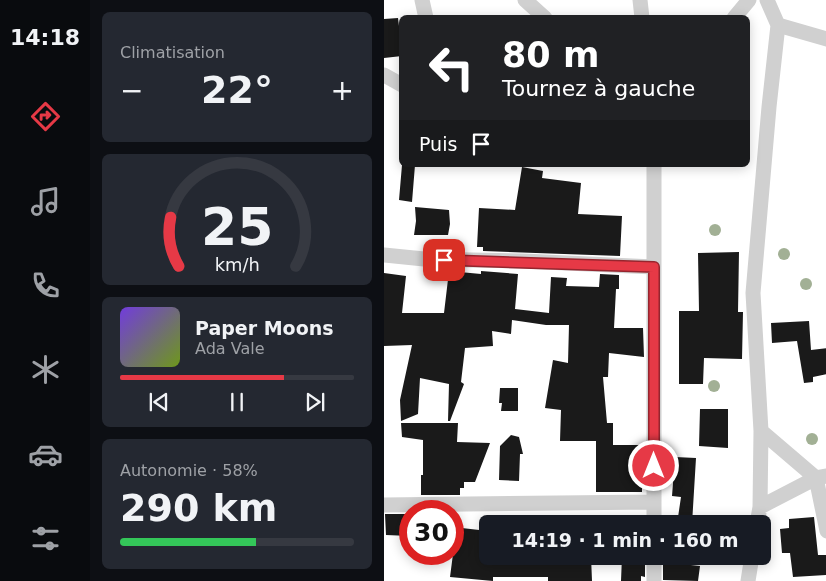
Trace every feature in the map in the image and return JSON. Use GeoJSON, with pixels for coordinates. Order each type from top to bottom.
{"type":"FeatureCollection","features":[{"type":"Feature","properties":{"kind":"street"},"geometry":{"type":"LineString","coordinates":[[422,0],[425,15]]}},
{"type":"Feature","properties":{"kind":"street"},"geometry":{"type":"LineString","coordinates":[[525,0],[542,15]]}},
{"type":"Feature","properties":{"kind":"street"},"geometry":{"type":"LineString","coordinates":[[640,0],[642,15]]}},
{"type":"Feature","properties":{"kind":"street"},"geometry":{"type":"LineString","coordinates":[[736,15],[749,0]]}},
{"type":"Feature","properties":{"kind":"street"},"geometry":{"type":"LineString","coordinates":[[759,515],[761,430],[753,293],[778,25],[768,0]]}},
{"type":"Feature","properties":{"kind":"street"},"geometry":{"type":"LineString","coordinates":[[778,25],[826,39]]}},
{"type":"Feature","properties":{"kind":"street"},"geometry":{"type":"LineString","coordinates":[[384,75],[399,83]]}},
{"type":"Feature","properties":{"kind":"street"},"geometry":{"type":"LineString","coordinates":[[654,167],[654,515]]}},
{"type":"Feature","properties":{"kind":"street"},"geometry":{"type":"LineString","coordinates":[[384,255],[424,259],[654,267]]}},
{"type":"Feature","properties":{"kind":"street"},"geometry":{"type":"LineString","coordinates":[[761,430],[821,477],[826,531]]}},
{"type":"Feature","properties":{"kind":"street"},"geometry":{"type":"LineString","coordinates":[[760,507],[821,477]]}},
{"type":"Feature","properties":{"kind":"street"},"geometry":{"type":"LineString","coordinates":[[384,505],[654,502]]}},
{"type":"Feature","properties":{"kind":"street"},"geometry":{"type":"LineString","coordinates":[[654,565],[654,581]]}},
{"type":"Feature","properties":{"kind":"street"},"geometry":{"type":"LineString","coordinates":[[748,581],[751,565]]}},
{"type":"Feature","properties":{"kind":"building"},"geometry":{"type":"Polygon","coordinates":[[[398,18],[399,56],[384,58],[384,19],[398,18]]]}},
{"type":"Feature","properties":{"kind":"building"},"geometry":{"type":"Polygon","coordinates":[[[402,167],[415,167],[412,202],[399,200],[402,167]]]}},
{"type":"Feature","properties":{"kind":"building"},"geometry":{"type":"Polygon","coordinates":[[[522,167],[543,171],[542,178],[581,183],[578,214],[622,216],[620,256],[483,251],[483,247],[477,247],[479,208],[515,210],[522,167]]]}},
{"type":"Feature","properties":{"kind":"building"},"geometry":{"type":"Polygon","coordinates":[[[415,207],[449,210],[450,224],[448,235],[414,235],[415,207]]]}},
{"type":"Feature","properties":{"kind":"building"},"geometry":{"type":"Polygon","coordinates":[[[739,252],[738,312],[743,312],[742,359],[704,358],[703,384],[679,384],[679,311],[699,311],[698,253],[739,252]]]}},
{"type":"Feature","properties":{"kind":"building"},"geometry":{"type":"Polygon","coordinates":[[[449,271],[481,274],[481,271],[518,274],[515,309],[549,313],[551,277],[567,278],[566,286],[599,287],[600,274],[619,275],[619,289],[616,289],[614,328],[643,328],[644,357],[609,353],[608,377],[603,377],[607,423],[613,423],[613,445],[642,445],[642,492],[596,492],[596,441],[560,441],[561,410],[545,408],[553,360],[568,363],[569,325],[546,325],[512,320],[511,334],[492,331],[493,346],[465,348],[461,382],[464,384],[450,421],[448,421],[449,384],[420,378],[418,414],[401,421],[400,400],[412,345],[384,346],[384,273],[406,276],[402,313],[444,313],[449,271]]]}},
{"type":"Feature","properties":{"kind":"building"},"geometry":{"type":"Polygon","coordinates":[[[809,321],[811,350],[827,348],[827,374],[813,377],[813,382],[804,383],[797,341],[772,343],[771,323],[809,321]]]}},
{"type":"Feature","properties":{"kind":"building"},"geometry":{"type":"Polygon","coordinates":[[[500,388],[518,388],[518,411],[501,411],[502,403],[499,403],[500,388]]]}},
{"type":"Feature","properties":{"kind":"building"},"geometry":{"type":"Polygon","coordinates":[[[700,409],[728,409],[728,448],[699,446],[700,409]]]}},
{"type":"Feature","properties":{"kind":"building"},"geometry":{"type":"Polygon","coordinates":[[[401,423],[458,423],[457,442],[490,443],[475,482],[464,482],[464,488],[460,488],[460,495],[421,495],[423,440],[402,437],[401,423]]]}},
{"type":"Feature","properties":{"kind":"building"},"geometry":{"type":"Polygon","coordinates":[[[511,435],[519,437],[523,454],[520,454],[519,481],[499,480],[500,446],[511,435]]]}},
{"type":"Feature","properties":{"kind":"building"},"geometry":{"type":"Polygon","coordinates":[[[675,457],[696,458],[693,515],[678,515],[681,497],[672,496],[675,457]]]}},
{"type":"Feature","properties":{"kind":"building"},"geometry":{"type":"Polygon","coordinates":[[[385,514],[399,514],[399,536],[386,535],[385,514]]]}},
{"type":"Feature","properties":{"kind":"building"},"geometry":{"type":"Polygon","coordinates":[[[814,517],[818,555],[827,555],[827,575],[793,577],[790,553],[782,553],[780,529],[789,528],[789,519],[814,517]]]}},
{"type":"Feature","properties":{"kind":"building"},"geometry":{"type":"Polygon","coordinates":[[[464,528],[479,530],[479,565],[591,565],[592,581],[548,581],[548,577],[493,577],[493,581],[450,577],[452,565],[464,565],[464,528]]]}},
{"type":"Feature","properties":{"kind":"building"},"geometry":{"type":"Polygon","coordinates":[[[622,565],[645,565],[645,577],[641,576],[641,581],[621,581],[622,565]]]}},
{"type":"Feature","properties":{"kind":"building"},"geometry":{"type":"Polygon","coordinates":[[[663,565],[700,566],[698,581],[663,580],[663,565]]]}},
{"type":"Feature","properties":{"kind":"route"},"geometry":{"type":"LineString","coordinates":[[444,260],[523,261],[654,267],[654,466]]}}]}
